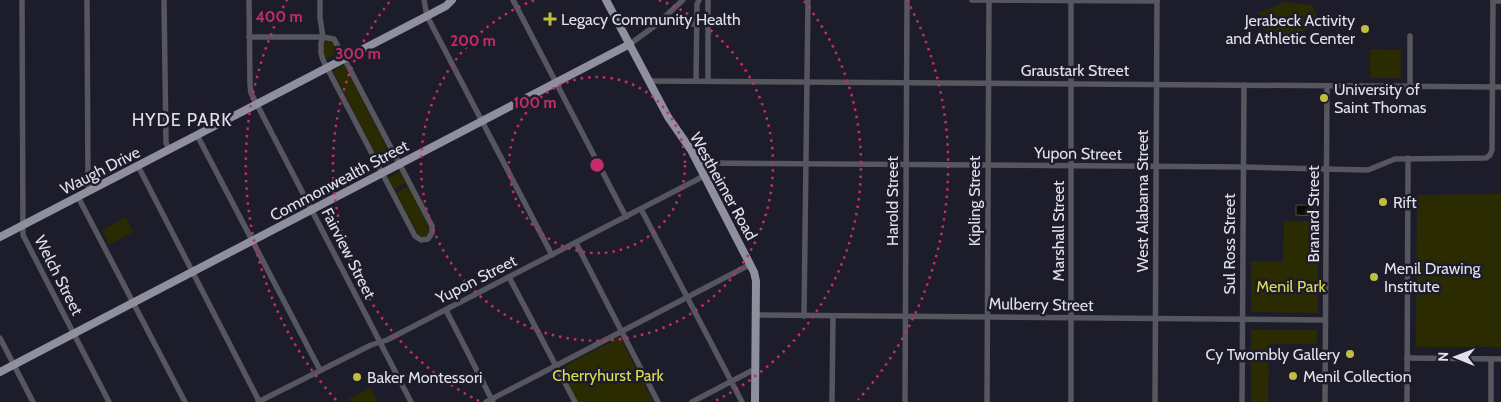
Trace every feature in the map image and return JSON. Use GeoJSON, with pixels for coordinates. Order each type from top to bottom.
{"type":"FeatureCollection","features":[{"type":"Feature","properties":{"kind":"main road","name":"Westheimer Road"},"geometry":{"type":"LineString","coordinates":[[606,0],[668,117],[698,163],[751,264],[756,281],[755,402]]}},
{"type":"Feature","properties":{"kind":"main road","name":"Waugh Drive"},"geometry":{"type":"LineString","coordinates":[[0,237],[345,59],[449,3]]}},
{"type":"Feature","properties":{"kind":"main road","name":"Commonwealth Street"},"geometry":{"type":"LineString","coordinates":[[0,372],[630,44]]}},
{"type":"Feature","properties":{"kind":"street","name":"Welch Street"},"geometry":{"type":"LineString","coordinates":[[22,0],[23,235],[109,402]]}},
{"type":"Feature","properties":{"kind":"street"},"geometry":{"type":"LineString","coordinates":[[88,0],[89,191]]}},
{"type":"Feature","properties":{"kind":"street"},"geometry":{"type":"LineString","coordinates":[[164,0],[166,143],[169,149]]}},
{"type":"Feature","properties":{"kind":"street","name":"Fairview Street"},"geometry":{"type":"LineString","coordinates":[[249,0],[250,85],[256,104],[410,402]]}},
{"type":"Feature","properties":{"kind":"street"},"geometry":{"type":"LineString","coordinates":[[249,37],[323,37],[334,39],[432,226],[432,233],[428,239],[421,240],[415,236],[327,68],[321,53],[323,37],[320,0]]}},
{"type":"Feature","properties":{"kind":"street"},"geometry":{"type":"LineString","coordinates":[[424,0],[426,16],[552,255]]}},
{"type":"Feature","properties":{"kind":"street"},"geometry":{"type":"LineString","coordinates":[[449,3],[459,0]]}},
{"type":"Feature","properties":{"kind":"street"},"geometry":{"type":"LineString","coordinates":[[513,0],[626,217]]}},
{"type":"Feature","properties":{"kind":"street","name":"Commonwealth Street"},"geometry":{"type":"LineString","coordinates":[[630,44],[656,25],[682,0]]}},
{"type":"Feature","properties":{"kind":"street"},"geometry":{"type":"LineString","coordinates":[[696,81],[697,4],[699,0]]}},
{"type":"Feature","properties":{"kind":"street"},"geometry":{"type":"LineString","coordinates":[[708,0],[708,81]]}},
{"type":"Feature","properties":{"kind":"street"},"geometry":{"type":"LineString","coordinates":[[804,316],[808,0]]}},
{"type":"Feature","properties":{"kind":"street","name":"Harold Street"},"geometry":{"type":"LineString","coordinates":[[905,402],[907,0]]}},
{"type":"Feature","properties":{"kind":"street"},"geometry":{"type":"LineString","coordinates":[[972,0],[1157,1]]}},
{"type":"Feature","properties":{"kind":"street","name":"Kipling Street"},"geometry":{"type":"LineString","coordinates":[[987,402],[989,0]]}},
{"type":"Feature","properties":{"kind":"street"},"geometry":{"type":"LineString","coordinates":[[1493,87],[1493,0],[1501,1]]}},
{"type":"Feature","properties":{"kind":"street","name":"Marshall Street"},"geometry":{"type":"LineString","coordinates":[[1071,402],[1072,1]]}},
{"type":"Feature","properties":{"kind":"street","name":"West Alabama Street"},"geometry":{"type":"LineString","coordinates":[[1155,402],[1157,1]]}},
{"type":"Feature","properties":{"kind":"street"},"geometry":{"type":"LineString","coordinates":[[656,25],[663,23],[697,24]]}},
{"type":"Feature","properties":{"kind":"street"},"geometry":{"type":"LineString","coordinates":[[1410,36],[1410,86]]}},
{"type":"Feature","properties":{"kind":"street","name":"Graustark Street"},"geometry":{"type":"LineString","coordinates":[[649,81],[1501,87]]}},
{"type":"Feature","properties":{"kind":"street","name":"Sul Ross Street"},"geometry":{"type":"LineString","coordinates":[[1242,402],[1244,85]]}},
{"type":"Feature","properties":{"kind":"street","name":"Branard Street"},"geometry":{"type":"LineString","coordinates":[[1325,402],[1327,86]]}},
{"type":"Feature","properties":{"kind":"street","name":"Yupon Street"},"geometry":{"type":"LineString","coordinates":[[698,163],[1243,167],[1368,170],[1395,159],[1486,158],[1492,150],[1493,87]]}},
{"type":"Feature","properties":{"kind":"street"},"geometry":{"type":"LineString","coordinates":[[197,135],[320,370]]}},
{"type":"Feature","properties":{"kind":"street"},"geometry":{"type":"LineString","coordinates":[[1407,402],[1408,158]]}},
{"type":"Feature","properties":{"kind":"street"},"geometry":{"type":"LineString","coordinates":[[138,166],[258,402]]}},
{"type":"Feature","properties":{"kind":"street","name":"Yupon Street"},"geometry":{"type":"LineString","coordinates":[[258,402],[371,345],[387,340],[704,176]]}},
{"type":"Feature","properties":{"kind":"street"},"geometry":{"type":"LineString","coordinates":[[78,197],[185,402]]}},
{"type":"Feature","properties":{"kind":"street"},"geometry":{"type":"LineString","coordinates":[[641,209],[742,402]]}},
{"type":"Feature","properties":{"kind":"street"},"geometry":{"type":"LineString","coordinates":[[576,243],[658,402]]}},
{"type":"Feature","properties":{"kind":"street"},"geometry":{"type":"LineString","coordinates":[[446,310],[490,401],[751,264]]}},
{"type":"Feature","properties":{"kind":"street"},"geometry":{"type":"LineString","coordinates":[[509,277],[574,402]]}},
{"type":"Feature","properties":{"kind":"street","name":"Mulberry Street"},"geometry":{"type":"LineString","coordinates":[[756,315],[1326,320]]}},
{"type":"Feature","properties":{"kind":"street"},"geometry":{"type":"LineString","coordinates":[[832,316],[832,402]]}},
{"type":"Feature","properties":{"kind":"street"},"geometry":{"type":"LineString","coordinates":[[0,338],[33,402]]}},
{"type":"Feature","properties":{"kind":"street"},"geometry":{"type":"LineString","coordinates":[[1407,358],[1501,359]]}},
{"type":"Feature","properties":{"kind":"street"},"geometry":{"type":"LineString","coordinates":[[1491,359],[1491,402]]}},
{"type":"Feature","properties":{"kind":"street"},"geometry":{"type":"LineString","coordinates":[[692,402],[755,369]]}},
{"type":"Feature","properties":{"kind":"green space"},"geometry":{"type":"Polygon","coordinates":[[[1284,2],[1312,5],[1320,23],[1292,36],[1285,34],[1270,41],[1258,13],[1284,2]]]}},
{"type":"Feature","properties":{"kind":"green space"},"geometry":{"type":"Polygon","coordinates":[[[324,41],[332,41],[338,53],[326,59],[323,52],[324,41]]]}},
{"type":"Feature","properties":{"kind":"green space"},"geometry":{"type":"Polygon","coordinates":[[[1370,49],[1401,50],[1401,78],[1370,78],[1370,49]]]}},
{"type":"Feature","properties":{"kind":"green space"},"geometry":{"type":"Polygon","coordinates":[[[344,65],[392,157],[380,163],[333,71],[344,65]]]}},
{"type":"Feature","properties":{"kind":"green space"},"geometry":{"type":"Polygon","coordinates":[[[400,172],[406,183],[394,189],[388,178],[400,172]]]}},
{"type":"Feature","properties":{"kind":"green space"},"geometry":{"type":"Polygon","coordinates":[[[408,186],[429,228],[428,235],[424,237],[418,234],[396,193],[408,186]]]}},
{"type":"Feature","properties":{"kind":"green space"},"geometry":{"type":"Polygon","coordinates":[[[1501,194],[1501,347],[1416,347],[1417,195],[1501,194]]]}},
{"type":"Feature","properties":{"kind":"green space"},"geometry":{"type":"Polygon","coordinates":[[[126,217],[133,232],[109,245],[102,230],[126,217]]]}},
{"type":"Feature","properties":{"kind":"green space","name":"Menil Park"},"geometry":{"type":"Polygon","coordinates":[[[1284,221],[1318,221],[1318,313],[1251,312],[1251,261],[1283,261],[1284,221]]]}},
{"type":"Feature","properties":{"kind":"green space"},"geometry":{"type":"Polygon","coordinates":[[[1251,330],[1317,330],[1317,344],[1269,344],[1268,402],[1251,402],[1251,330]]]}},
{"type":"Feature","properties":{"kind":"green space","name":"Cherryhurst Park"},"geometry":{"type":"Polygon","coordinates":[[[620,337],[653,402],[578,402],[561,368],[620,337]]]}},
{"type":"Feature","properties":{"kind":"green space"},"geometry":{"type":"Polygon","coordinates":[[[371,388],[378,402],[351,402],[349,399],[371,388]]]}},
{"type":"Feature","properties":{"kind":"shaded area"},"geometry":{"type":"Polygon","coordinates":[[[1296,205],[1314,205],[1314,216],[1296,215],[1296,205]]]}},
{"type":"Feature","properties":{"kind":"place","name":"Legacy Community Health"},"geometry":{"type":"Point","coordinates":[550,19]}},
{"type":"Feature","properties":{"kind":"place","name":"Jerabeck Activity and Athletic Center"},"geometry":{"type":"Point","coordinates":[1365,29]}},
{"type":"Feature","properties":{"kind":"place","name":"University of Saint Thomas"},"geometry":{"type":"Point","coordinates":[1324,98]}},
{"type":"Feature","properties":{"kind":"place","name":"Rift"},"geometry":{"type":"Point","coordinates":[1383,202]}},
{"type":"Feature","properties":{"kind":"place","name":"Menil Drawing Institute"},"geometry":{"type":"Point","coordinates":[1374,277]}},
{"type":"Feature","properties":{"kind":"place","name":"Cy Twombly Gallery"},"geometry":{"type":"Point","coordinates":[1350,354]}},
{"type":"Feature","properties":{"kind":"place","name":"Menil Collection"},"geometry":{"type":"Point","coordinates":[1293,376]}},
{"type":"Feature","properties":{"kind":"place","name":"Baker Montessori"},"geometry":{"type":"Point","coordinates":[357,377]}},
{"type":"Feature","properties":{"kind":"district","name":"HYDE PARK"},"geometry":{"type":"Point","coordinates":[182,120]}}]}
